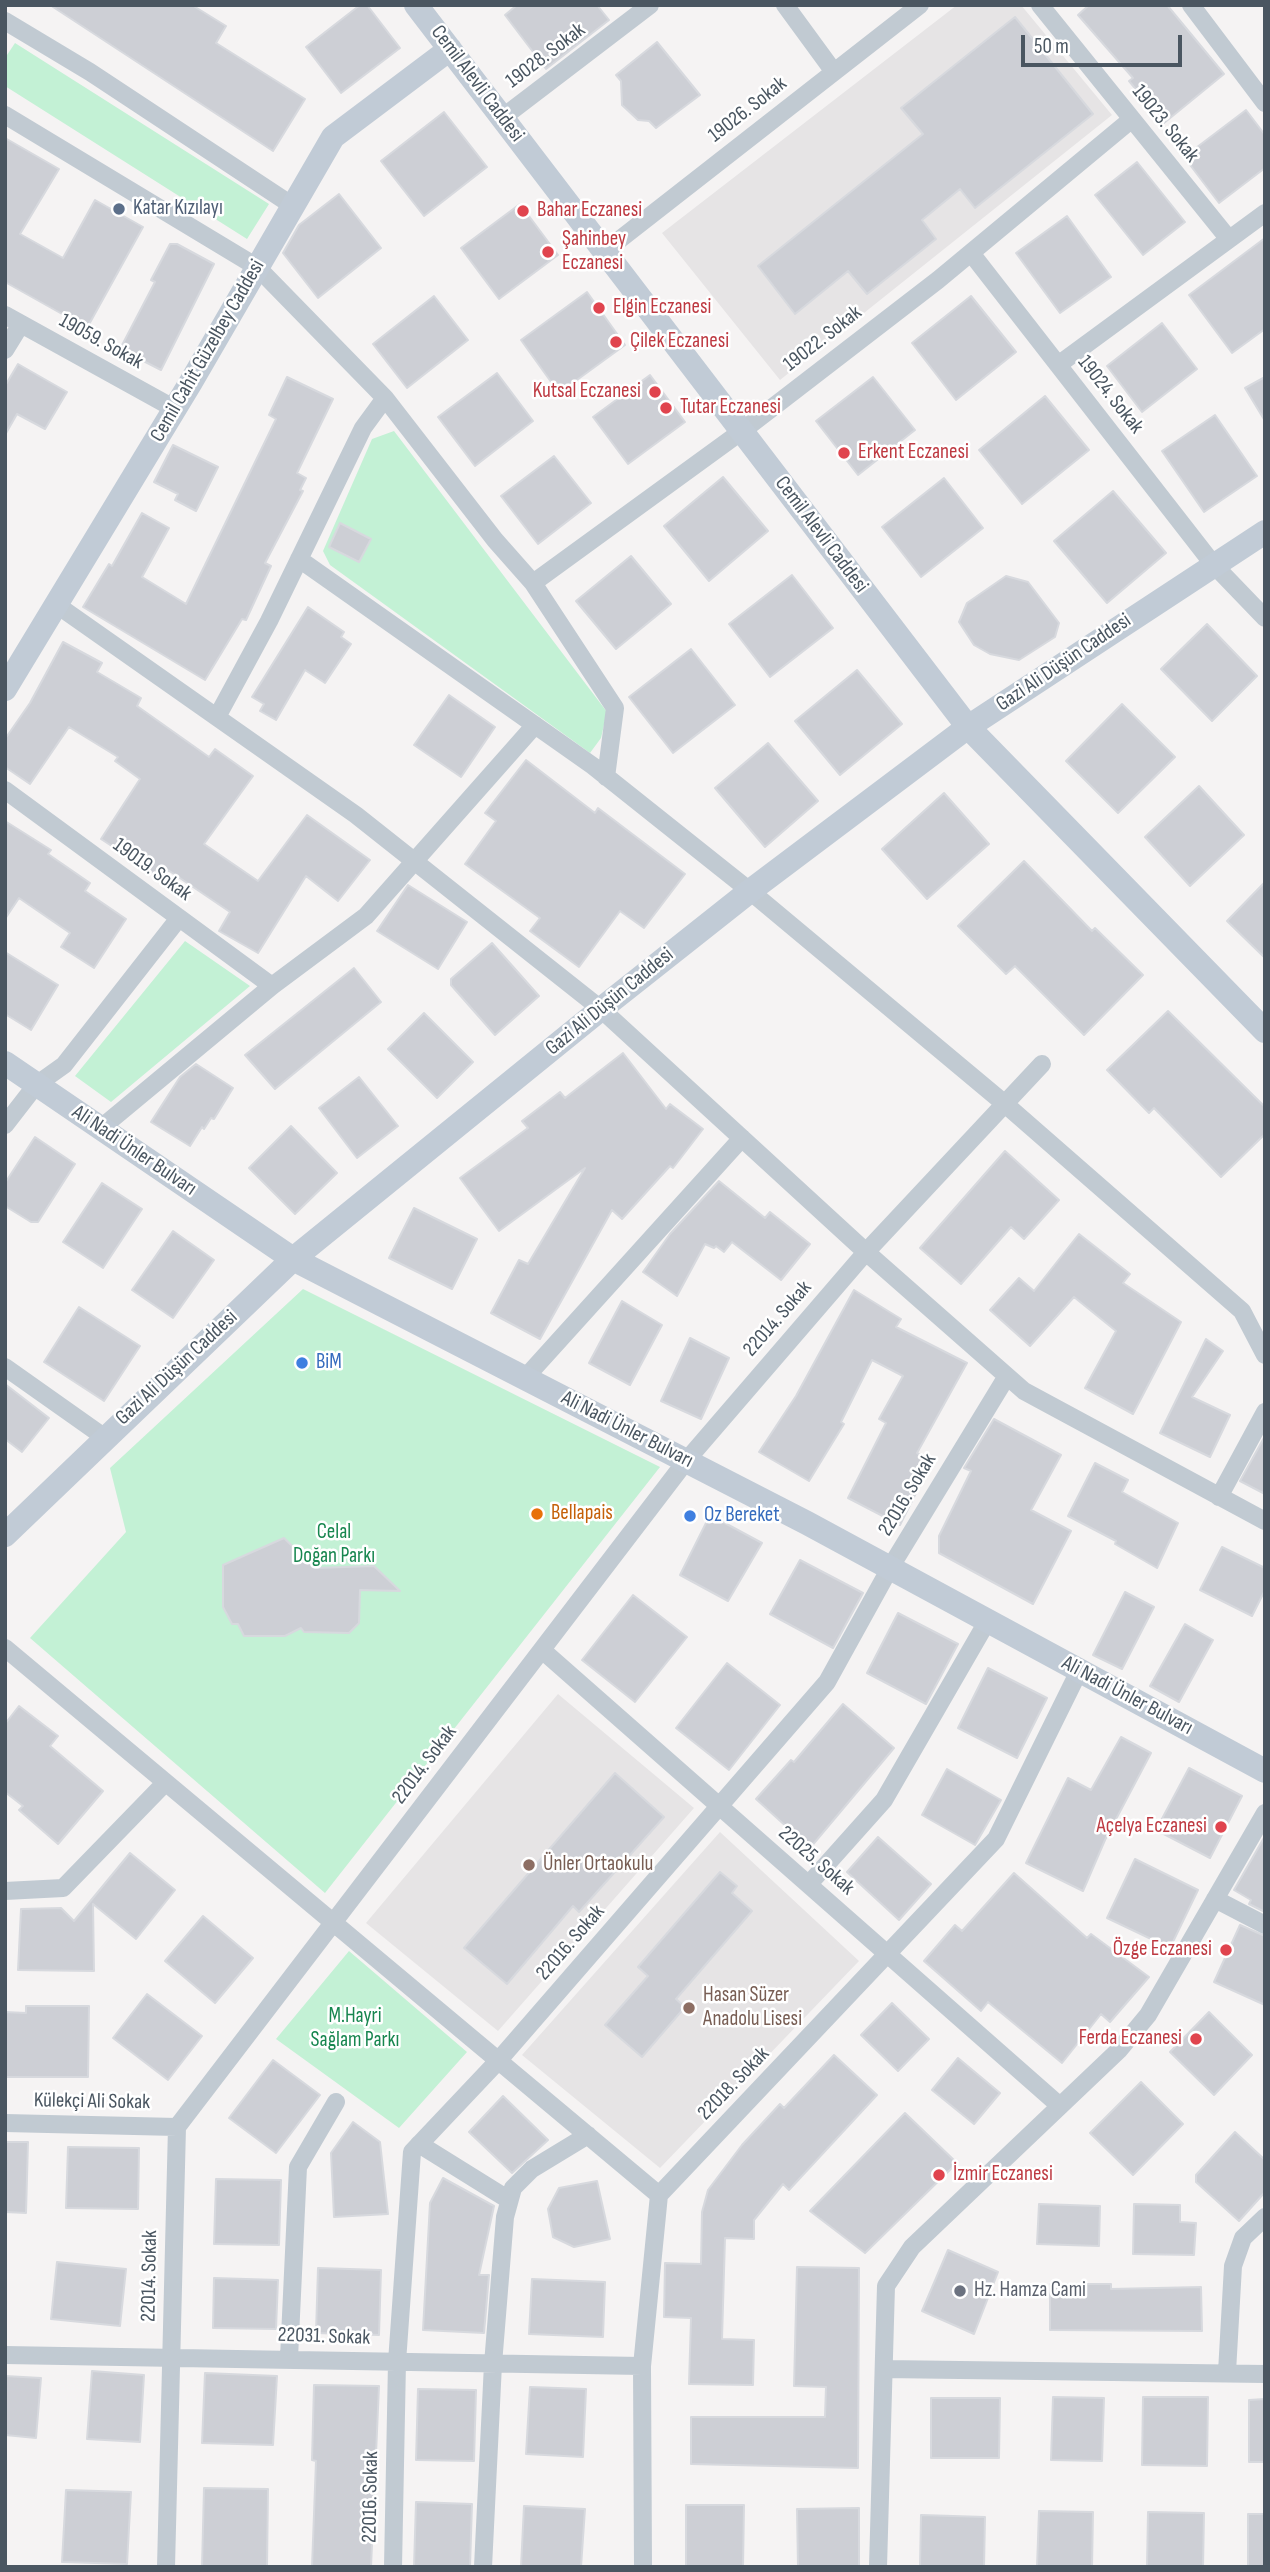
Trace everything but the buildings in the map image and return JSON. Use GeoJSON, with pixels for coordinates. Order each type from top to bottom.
{"type":"FeatureCollection","features":[{"type":"Feature","properties":{"kind":"street","name":"Cemil Alevli Caddesi"},"geometry":{"type":"LineString","coordinates":[[416,5],[968,727],[1265,1031]]}},
{"type":"Feature","properties":{"kind":"street","name":"19028. Sokak"},"geometry":{"type":"LineString","coordinates":[[502,118],[650,5]]}},
{"type":"Feature","properties":{"kind":"street"},"geometry":{"type":"LineString","coordinates":[[785,5],[834,72]]}},
{"type":"Feature","properties":{"kind":"street","name":"19026. Sokak"},"geometry":{"type":"LineString","coordinates":[[605,251],[920,5]]}},
{"type":"Feature","properties":{"kind":"street","name":"19023. Sokak"},"geometry":{"type":"LineString","coordinates":[[1040,5],[1228,238]]}},
{"type":"Feature","properties":{"kind":"street"},"geometry":{"type":"LineString","coordinates":[[1191,5],[1265,103]]}},
{"type":"Feature","properties":{"kind":"street"},"geometry":{"type":"LineString","coordinates":[[5,21],[90,72],[293,206]]}},
{"type":"Feature","properties":{"kind":"street","name":"Cemil Cahit Güzelbey Caddesi"},"geometry":{"type":"LineString","coordinates":[[5,690],[175,409],[333,137],[450,49]]}},
{"type":"Feature","properties":{"kind":"street"},"geometry":{"type":"LineString","coordinates":[[5,115],[257,267],[385,398],[495,540],[533,583],[615,708],[606,777]]}},
{"type":"Feature","properties":{"kind":"street","name":"19022. Sokak"},"geometry":{"type":"LineString","coordinates":[[533,583],[742,431],[971,253],[1132,119]]}},
{"type":"Feature","properties":{"kind":"street"},"geometry":{"type":"LineString","coordinates":[[1058,365],[1228,238],[1265,214]]}},
{"type":"Feature","properties":{"kind":"street","name":"19024. Sokak"},"geometry":{"type":"LineString","coordinates":[[971,253],[1213,564],[1265,618]]}},
{"type":"Feature","properties":{"kind":"street"},"geometry":{"type":"LineString","coordinates":[[5,350],[13,320]]}},
{"type":"Feature","properties":{"kind":"street","name":"19059. Sokak"},"geometry":{"type":"LineString","coordinates":[[13,320],[175,409]]}},
{"type":"Feature","properties":{"kind":"street"},"geometry":{"type":"LineString","coordinates":[[217,717],[363,428],[385,398]]}},
{"type":"Feature","properties":{"kind":"street","name":"Gazi Ali Düşün Caddesi"},"geometry":{"type":"LineString","coordinates":[[5,1535],[104,1437],[293,1259],[601,1009],[750,891],[968,727],[1265,532]]}},
{"type":"Feature","properties":{"kind":"street"},"geometry":{"type":"LineString","coordinates":[[299,559],[606,777],[750,891],[1006,1104],[1259,1323],[1265,1355]]}},
{"type":"Feature","properties":{"kind":"street"},"geometry":{"type":"LineString","coordinates":[[57,604],[415,859],[601,1009],[866,1252],[1024,1391],[1265,1521]]}},
{"type":"Feature","properties":{"kind":"street"},"geometry":{"type":"LineString","coordinates":[[101,1128],[272,986],[366,916],[535,725]]}},
{"type":"Feature","properties":{"kind":"street","name":"19019. Sokak"},"geometry":{"type":"LineString","coordinates":[[5,790],[272,986]]}},
{"type":"Feature","properties":{"kind":"street"},"geometry":{"type":"LineString","coordinates":[[5,1125],[36,1085],[64,1065],[179,918]]}},
{"type":"Feature","properties":{"kind":"street","name":"Ali Nadi Ünler Bulvarı"},"geometry":{"type":"LineString","coordinates":[[5,1063],[293,1259],[687,1461],[988,1620],[1265,1771]]}},
{"type":"Feature","properties":{"kind":"street","name":"22014. Sokak"},"geometry":{"type":"LineString","coordinates":[[166,2567],[177,2127],[687,1461],[866,1252],[1042,1064]]}},
{"type":"Feature","properties":{"kind":"street"},"geometry":{"type":"LineString","coordinates":[[525,1378],[742,1138]]}},
{"type":"Feature","properties":{"kind":"street"},"geometry":{"type":"LineString","coordinates":[[5,1367],[104,1437]]}},
{"type":"Feature","properties":{"kind":"street","name":"22016. Sokak"},"geometry":{"type":"LineString","coordinates":[[393,2567],[397,2362],[412,2152],[498,2061],[827,1682],[890,1568],[1007,1376]]}},
{"type":"Feature","properties":{"kind":"street"},"geometry":{"type":"LineString","coordinates":[[1219,1497],[1265,1412]]}},
{"type":"Feature","properties":{"kind":"street"},"geometry":{"type":"LineString","coordinates":[[809,1884],[884,1800],[988,1620]]}},
{"type":"Feature","properties":{"kind":"street"},"geometry":{"type":"LineString","coordinates":[[5,1648],[659,2195],[642,2366],[643,2567]]}},
{"type":"Feature","properties":{"kind":"street","name":"22025. Sokak"},"geometry":{"type":"LineString","coordinates":[[542,1650],[1060,2106]]}},
{"type":"Feature","properties":{"kind":"street","name":"22018. Sokak"},"geometry":{"type":"LineString","coordinates":[[659,2195],[996,1839],[1079,1671]]}},
{"type":"Feature","properties":{"kind":"street"},"geometry":{"type":"LineString","coordinates":[[5,1891],[63,1888],[165,1783]]}},
{"type":"Feature","properties":{"kind":"street"},"geometry":{"type":"LineString","coordinates":[[878,2567],[886,2286],[912,2247],[1119,2050],[1148,2015],[1265,1813]]}},
{"type":"Feature","properties":{"kind":"street"},"geometry":{"type":"LineString","coordinates":[[1215,1899],[1265,1925]]}},
{"type":"Feature","properties":{"kind":"street"},"geometry":{"type":"LineString","coordinates":[[289,2358],[298,2167],[336,2102]]}},
{"type":"Feature","properties":{"kind":"street","name":"Külekçi Ali Sokak"},"geometry":{"type":"LineString","coordinates":[[5,2123],[177,2127]]}},
{"type":"Feature","properties":{"kind":"street"},"geometry":{"type":"LineString","coordinates":[[483,2567],[493,2364],[505,2217],[509,2200],[513,2188],[533,2169],[588,2136]]}},
{"type":"Feature","properties":{"kind":"street"},"geometry":{"type":"LineString","coordinates":[[419,2144],[509,2200]]}},
{"type":"Feature","properties":{"kind":"street"},"geometry":{"type":"LineString","coordinates":[[1227,2372],[1233,2266],[1243,2238],[1265,2217]]}},
{"type":"Feature","properties":{"kind":"street","name":"22031. Sokak"},"geometry":{"type":"LineString","coordinates":[[5,2355],[642,2366]]}},
{"type":"Feature","properties":{"kind":"street"},"geometry":{"type":"LineString","coordinates":[[884,2370],[1265,2374]]}},
{"type":"Feature","properties":{"kind":"shaded area"},"geometry":{"type":"Polygon","coordinates":[[[957,5],[1021,5],[1112,115],[780,380],[662,233],[957,5]]]}},
{"type":"Feature","properties":{"kind":"shaded area","name":"Ünler Ortaokulu"},"geometry":{"type":"Polygon","coordinates":[[[558,1694],[694,1808],[498,2031],[366,1923],[558,1694]]]}},
{"type":"Feature","properties":{"kind":"shaded area","name":"Hasan Süzer Anadolu Lisesi"},"geometry":{"type":"Polygon","coordinates":[[[720,1832],[859,1961],[660,2168],[522,2055],[720,1832]]]}},
{"type":"Feature","properties":{"kind":"green space"},"geometry":{"type":"Polygon","coordinates":[[[15,43],[269,204],[247,239],[5,86],[5,58],[15,43]]]}},
{"type":"Feature","properties":{"kind":"green space"},"geometry":{"type":"Polygon","coordinates":[[[394,431],[607,712],[601,738],[590,753],[330,565],[323,551],[372,439],[394,431]]]}},
{"type":"Feature","properties":{"kind":"green space"},"geometry":{"type":"Polygon","coordinates":[[[185,941],[250,986],[111,1102],[75,1076],[185,941]]]}},
{"type":"Feature","properties":{"kind":"green space","name":"Celal Doğan Parkı"},"geometry":{"type":"Polygon","coordinates":[[[303,1289],[660,1467],[325,1893],[30,1638],[126,1532],[110,1468],[303,1289]]]}},
{"type":"Feature","properties":{"kind":"green space","name":"M.Hayri Sağlam Parkı"},"geometry":{"type":"Polygon","coordinates":[[[349,1951],[467,2052],[399,2128],[276,2039],[349,1951]]]}},
{"type":"Feature","properties":{"kind":"place","name":"Katar Kızılayı"},"geometry":{"type":"Point","coordinates":[119,209]}},
{"type":"Feature","properties":{"kind":"place","name":"Bahar Eczanesi"},"geometry":{"type":"Point","coordinates":[523,211]}},
{"type":"Feature","properties":{"kind":"place","name":"Şahinbey Eczanesi"},"geometry":{"type":"Point","coordinates":[548,252]}},
{"type":"Feature","properties":{"kind":"place","name":"Elgin Eczanesi"},"geometry":{"type":"Point","coordinates":[599,308]}},
{"type":"Feature","properties":{"kind":"place","name":"Çilek Eczanesi"},"geometry":{"type":"Point","coordinates":[616,342]}},
{"type":"Feature","properties":{"kind":"place","name":"Kutsal Eczanesi"},"geometry":{"type":"Point","coordinates":[655,392]}},
{"type":"Feature","properties":{"kind":"place","name":"Tutar Eczanesi"},"geometry":{"type":"Point","coordinates":[666,408]}},
{"type":"Feature","properties":{"kind":"place","name":"Erkent Eczanesi"},"geometry":{"type":"Point","coordinates":[844,453]}},
{"type":"Feature","properties":{"kind":"place","name":"BiM"},"geometry":{"type":"Point","coordinates":[302,1363]}},
{"type":"Feature","properties":{"kind":"place","name":"Bellapais"},"geometry":{"type":"Point","coordinates":[537,1514]}},
{"type":"Feature","properties":{"kind":"place","name":"Oz Bereket"},"geometry":{"type":"Point","coordinates":[690,1516]}},
{"type":"Feature","properties":{"kind":"place","name":"Açelya Eczanesi"},"geometry":{"type":"Point","coordinates":[1221,1827]}},
{"type":"Feature","properties":{"kind":"place","name":"Ünler Ortaokulu"},"geometry":{"type":"Point","coordinates":[529,1865]}},
{"type":"Feature","properties":{"kind":"place","name":"Özge Eczanesi"},"geometry":{"type":"Point","coordinates":[1226,1950]}},
{"type":"Feature","properties":{"kind":"place","name":"Hasan Süzer Anadolu Lisesi"},"geometry":{"type":"Point","coordinates":[689,2008]}},
{"type":"Feature","properties":{"kind":"place","name":"Ferda Eczanesi"},"geometry":{"type":"Point","coordinates":[1196,2039]}},
{"type":"Feature","properties":{"kind":"place","name":"İzmir Eczanesi"},"geometry":{"type":"Point","coordinates":[939,2175]}},
{"type":"Feature","properties":{"kind":"place","name":"Hz. Hamza Cami"},"geometry":{"type":"Point","coordinates":[960,2291]}}]}
